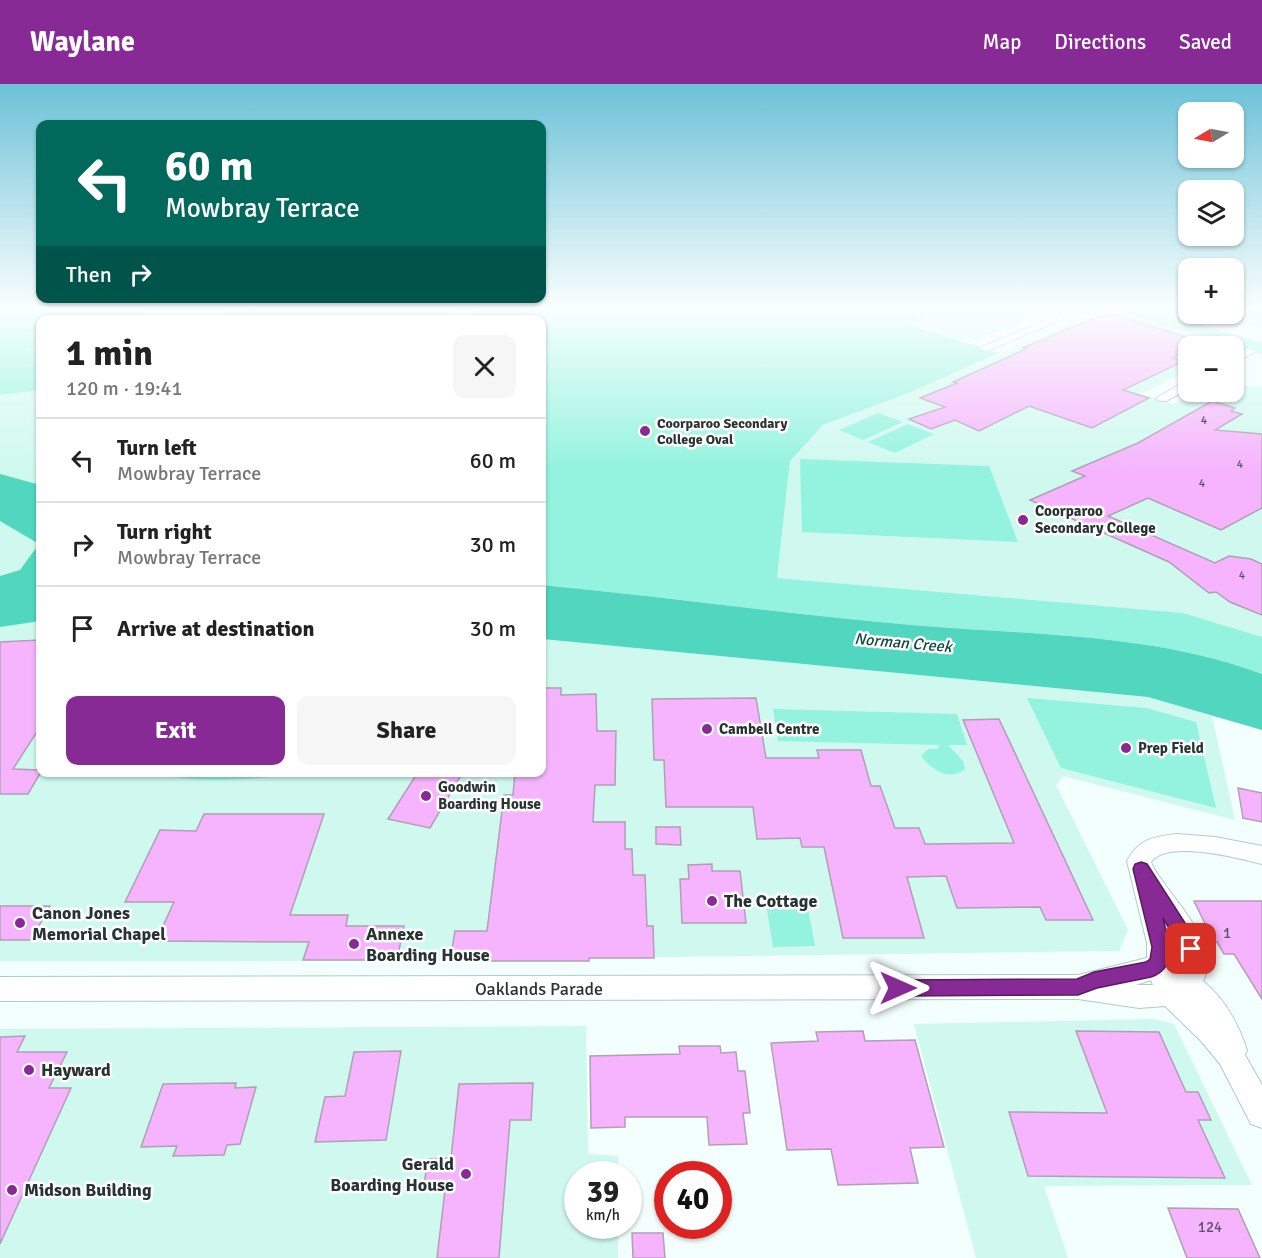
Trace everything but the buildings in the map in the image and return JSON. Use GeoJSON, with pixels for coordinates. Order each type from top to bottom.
{"type":"FeatureCollection","features":[{"type":"Feature","properties":{"kind":"street"},"geometry":{"type":"LineString","coordinates":[[1162,398],[1178,389]]}},
{"type":"Feature","properties":{"kind":"street"},"geometry":{"type":"LineString","coordinates":[[1142,861],[1161,844],[1191,843],[1225,846],[1262,855]]}},
{"type":"Feature","properties":{"kind":"street"},"geometry":{"type":"LineString","coordinates":[[1142,861],[1161,947],[1158,965],[1236,1065],[1262,1114]]}},
{"type":"Feature","properties":{"kind":"street"},"geometry":{"type":"LineString","coordinates":[[1142,861],[1193,952],[1196,966],[1179,989]]}},
{"type":"Feature","properties":{"kind":"street","name":"Oaklands Parade"},"geometry":{"type":"LineString","coordinates":[[1078,987],[1094,980],[1149,970],[1158,965]]}},
{"type":"Feature","properties":{"kind":"street","name":"Oaklands Parade"},"geometry":{"type":"LineString","coordinates":[[0,990],[1078,987],[1126,995],[1179,989]]}},
{"type":"Feature","properties":{"kind":"shaded area"},"geometry":{"type":"Polygon","coordinates":[[[0,361],[36,361],[36,777],[546,777],[546,639],[1148,697],[1212,716],[1235,820],[1063,776],[1056,785],[1128,930],[1119,951],[590,958],[589,961],[0,961],[0,361]]]}},
{"type":"Feature","properties":{"kind":"shaded area"},"geometry":{"type":"Polygon","coordinates":[[[0,361],[36,361],[36,390],[0,395],[0,361]]]}},
{"type":"Feature","properties":{"kind":"shaded area"},"geometry":{"type":"Polygon","coordinates":[[[546,361],[982,361],[916,390],[823,425],[790,461],[777,578],[1183,613],[1262,637],[1262,674],[1177,650],[1134,643],[866,621],[546,585],[546,361]]]}},
{"type":"Feature","properties":{"kind":"shaded area","name":"Coorparoo Secondary College"},"geometry":{"type":"Polygon","coordinates":[[[985,361],[1178,361],[1178,375],[1142,394],[1174,404],[1178,402],[1244,402],[1244,386],[1262,386],[1262,637],[1182,613],[777,578],[790,461],[823,425],[916,390],[985,361]]]}},
{"type":"Feature","properties":{"kind":"shaded area"},"geometry":{"type":"Polygon","coordinates":[[[878,413],[903,422],[863,440],[839,430],[878,413]]]}},
{"type":"Feature","properties":{"kind":"shaded area"},"geometry":{"type":"Polygon","coordinates":[[[908,424],[934,434],[895,453],[868,442],[908,424]]]}},
{"type":"Feature","properties":{"kind":"shaded area"},"geometry":{"type":"Polygon","coordinates":[[[800,459],[989,466],[1018,542],[802,532],[800,459]]]}},
{"type":"Feature","properties":{"kind":"shaded area","name":"Prep Field"},"geometry":{"type":"Polygon","coordinates":[[[1027,698],[1146,708],[1196,722],[1216,808],[1061,768],[1027,698]]]}},
{"type":"Feature","properties":{"kind":"shaded area"},"geometry":{"type":"Polygon","coordinates":[[[773,709],[957,714],[967,745],[948,745],[963,761],[965,769],[959,773],[947,774],[935,769],[921,756],[928,749],[937,749],[940,745],[778,741],[773,709]]]}},
{"type":"Feature","properties":{"kind":"shaded area"},"geometry":{"type":"Polygon","coordinates":[[[175,777],[272,777],[226,780],[175,777]]]}},
{"type":"Feature","properties":{"kind":"shaded area"},"geometry":{"type":"Polygon","coordinates":[[[807,903],[815,946],[773,947],[766,904],[807,903]]]}},
{"type":"Feature","properties":{"kind":"shaded area"},"geometry":{"type":"Polygon","coordinates":[[[1155,1019],[1174,1024],[1252,1185],[1044,1186],[1068,1258],[976,1258],[914,1024],[1155,1019]]]}},
{"type":"Feature","properties":{"kind":"shaded area"},"geometry":{"type":"Polygon","coordinates":[[[586,1026],[588,1154],[618,1156],[618,1161],[564,1161],[564,1239],[618,1239],[618,1258],[0,1258],[0,1029],[586,1026]]]}},
{"type":"Feature","properties":{"kind":"water"},"geometry":{"type":"Polygon","coordinates":[[[0,474],[36,484],[36,542],[0,521],[0,474]]]}},
{"type":"Feature","properties":{"kind":"water"},"geometry":{"type":"Polygon","coordinates":[[[36,548],[36,622],[0,627],[0,576],[20,570],[36,548]]]}},
{"type":"Feature","properties":{"kind":"water","name":"Norman Creek"},"geometry":{"type":"Polygon","coordinates":[[[546,585],[866,621],[1089,638],[1177,650],[1262,674],[1262,730],[1148,697],[546,639],[546,585]]]}},
{"type":"Feature","properties":{"kind":"place","name":"Coorparoo Secondary College Oval"},"geometry":{"type":"Point","coordinates":[645,431]}},
{"type":"Feature","properties":{"kind":"place","name":"Coorparoo Secondary College"},"geometry":{"type":"Point","coordinates":[1023,520]}},
{"type":"Feature","properties":{"kind":"place","name":"Cambell Centre"},"geometry":{"type":"Point","coordinates":[707,729]}},
{"type":"Feature","properties":{"kind":"place","name":"Prep Field"},"geometry":{"type":"Point","coordinates":[1126,748]}},
{"type":"Feature","properties":{"kind":"place","name":"Goodwin Boarding House"},"geometry":{"type":"Point","coordinates":[426,796]}},
{"type":"Feature","properties":{"kind":"place","name":"The Cottage"},"geometry":{"type":"Point","coordinates":[712,901]}},
{"type":"Feature","properties":{"kind":"place","name":"Canon Jones Memorial Chapel"},"geometry":{"type":"Point","coordinates":[20,923]}},
{"type":"Feature","properties":{"kind":"place","name":"Annexe Boarding House"},"geometry":{"type":"Point","coordinates":[354,944]}},
{"type":"Feature","properties":{"kind":"place","name":"Hayward"},"geometry":{"type":"Point","coordinates":[29,1070]}},
{"type":"Feature","properties":{"kind":"place","name":"Gerald Boarding House"},"geometry":{"type":"Point","coordinates":[466,1174]}},
{"type":"Feature","properties":{"kind":"place","name":"Midson Building"},"geometry":{"type":"Point","coordinates":[12,1190]}},
{"type":"Feature","properties":{"kind":"route"},"geometry":{"type":"LineString","coordinates":[[898,988],[1078,987],[1094,980],[1151,969],[1159,962],[1161,947],[1141,869],[1191,949]]}}]}
